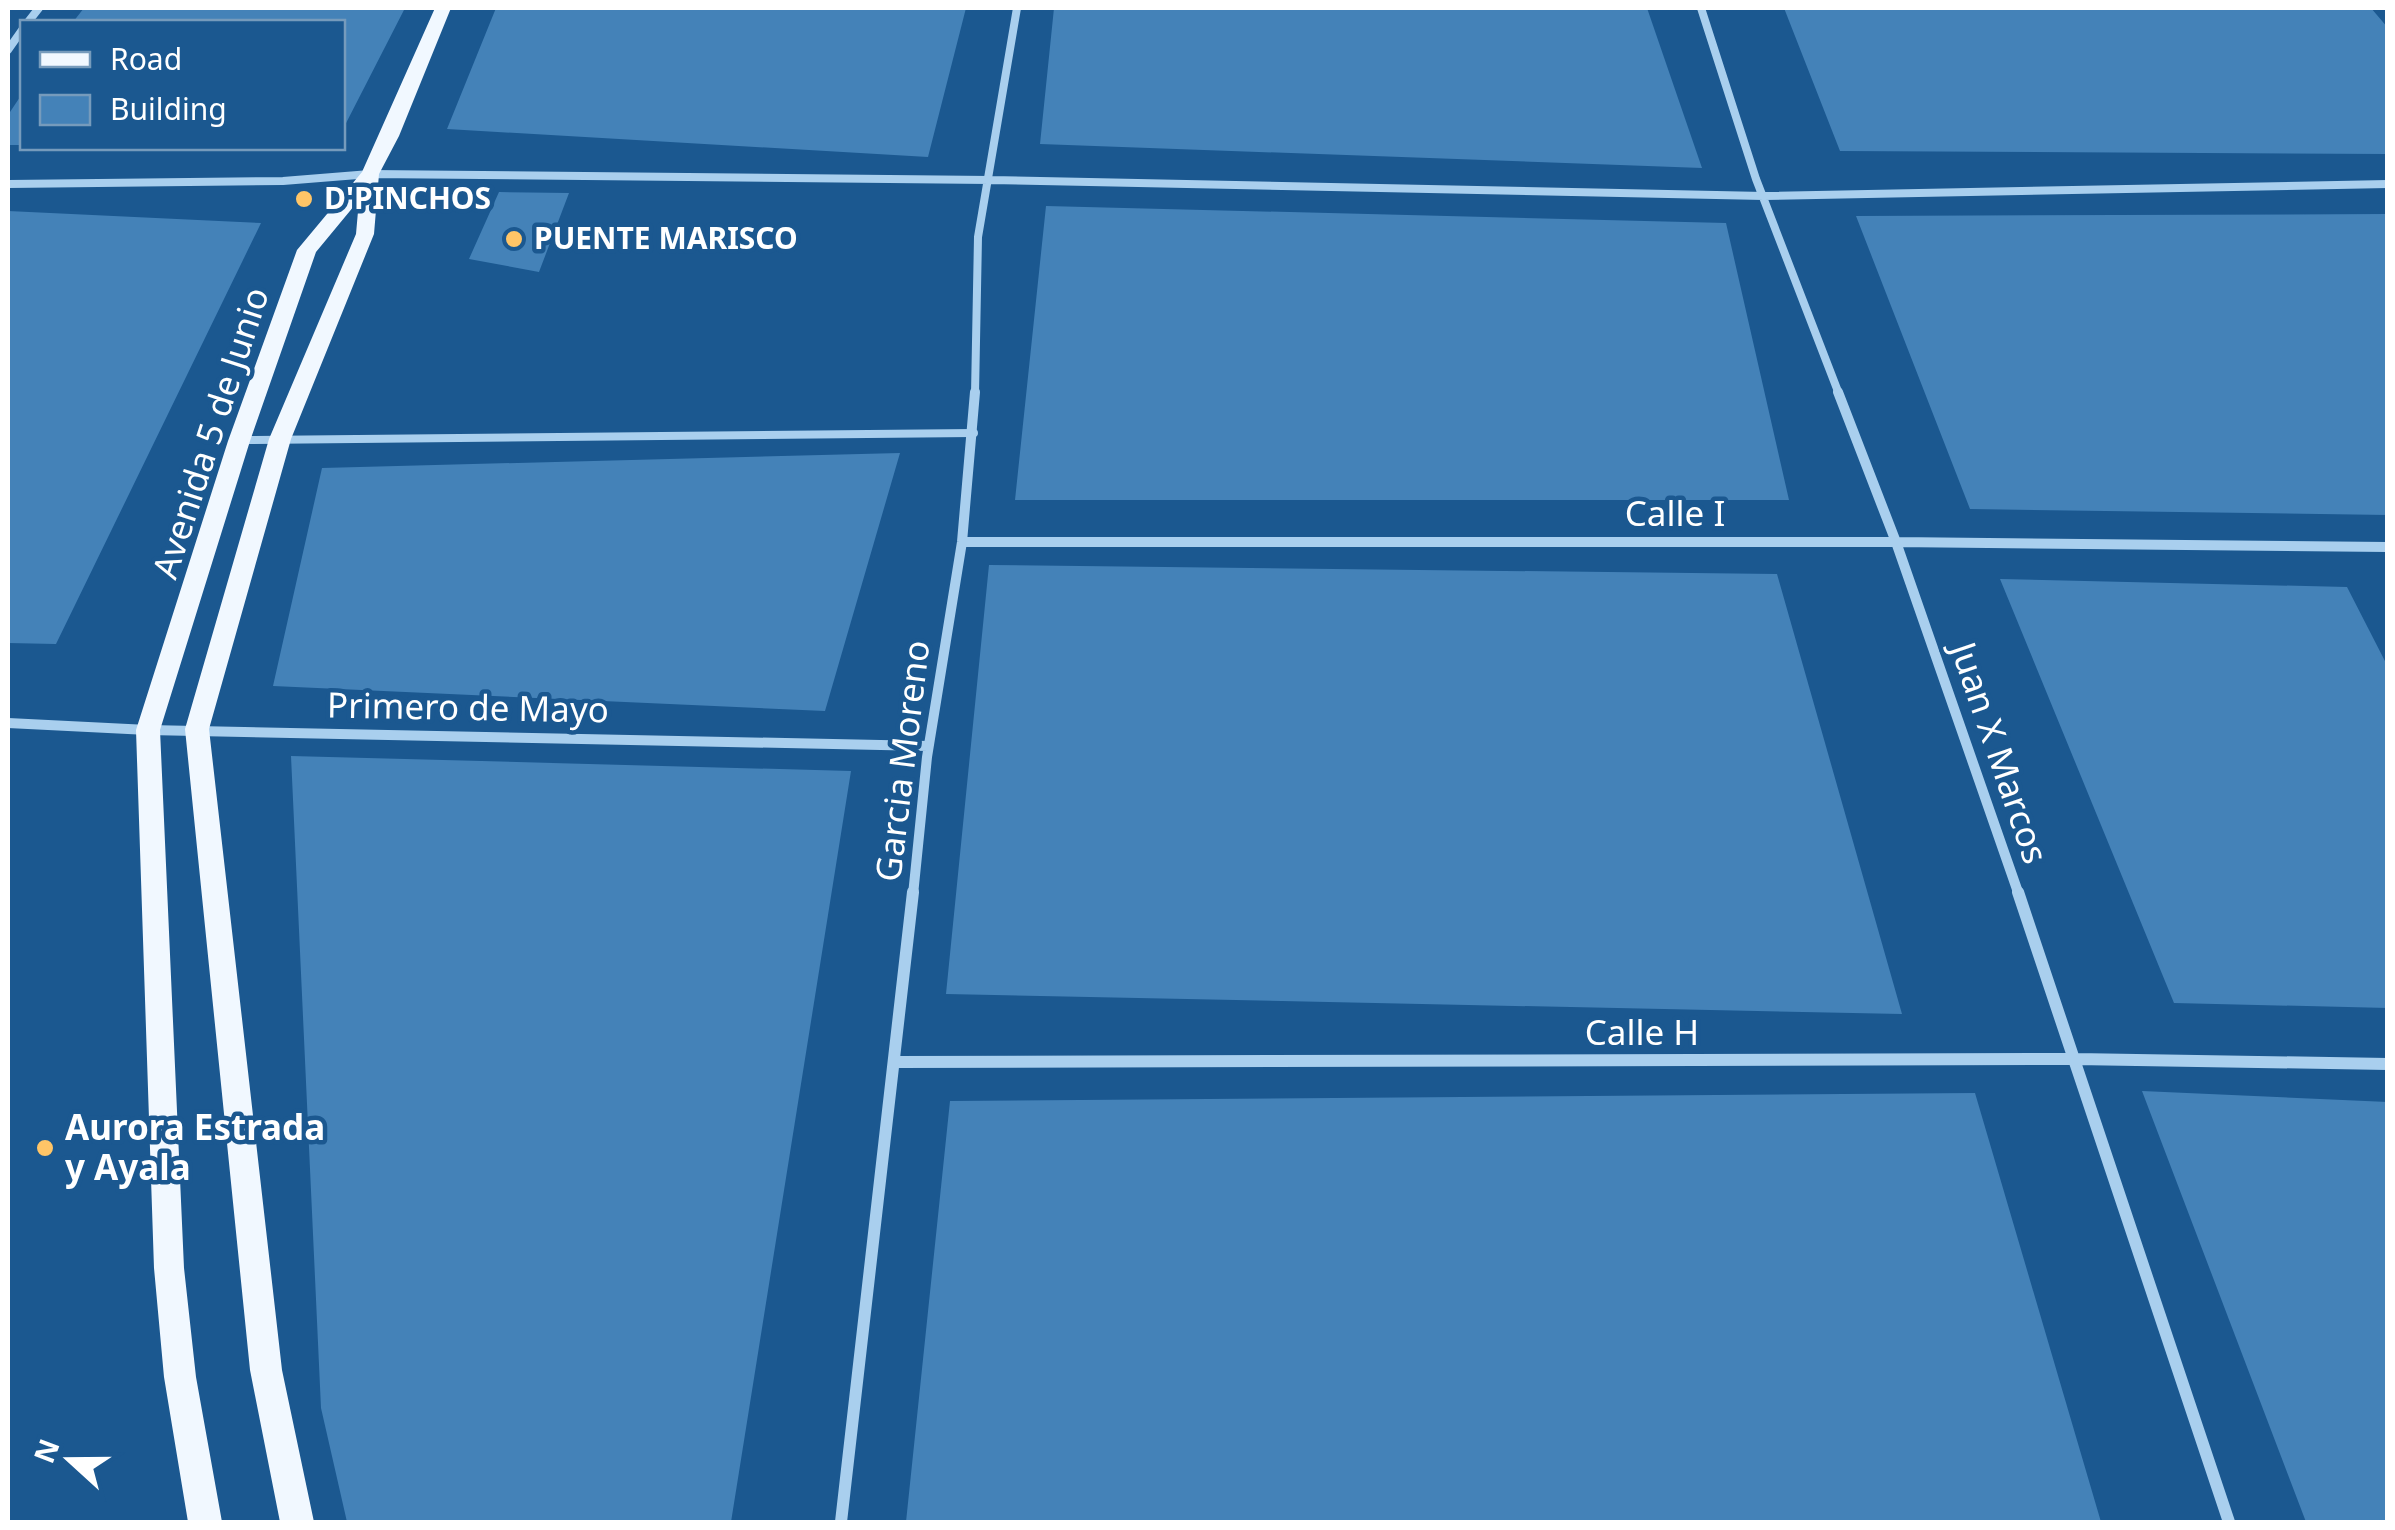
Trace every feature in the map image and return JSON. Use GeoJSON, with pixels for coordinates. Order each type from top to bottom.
{"type":"FeatureCollection","features":[{"type":"Feature","properties":{"kind":"main road","name":"Avenida 5 de Junio"},"geometry":{"type":"LineString","coordinates":[[205,1522],[180,1377],[169,1268],[148,730],[240,440],[307,250],[370,174],[390,136],[443,8]]}},
{"type":"Feature","properties":{"kind":"main road","name":"Avenida 5 de Junio"},"geometry":{"type":"LineString","coordinates":[[197,729],[280,439],[366,234],[370,174]]}},
{"type":"Feature","properties":{"kind":"main road"},"geometry":{"type":"LineString","coordinates":[[197,729],[266,1370],[296,1522]]}},
{"type":"Feature","properties":{"kind":"street","name":"Garcia Moreno"},"geometry":{"type":"LineString","coordinates":[[841,1522],[896,1062],[928,746],[962,542],[974,433],[978,237],[1017,8]]}},
{"type":"Feature","properties":{"kind":"street","name":"Juan X Marcos"},"geometry":{"type":"LineString","coordinates":[[1702,8],[1764,196],[1896,542],[2076,1059],[2229,1522]]}},
{"type":"Feature","properties":{"kind":"street"},"geometry":{"type":"LineString","coordinates":[[8,184],[282,181],[370,174],[990,180],[1764,196],[2388,184]]}},
{"type":"Feature","properties":{"kind":"street","name":"Calle I"},"geometry":{"type":"LineString","coordinates":[[962,542],[1896,542],[2388,547]]}},
{"type":"Feature","properties":{"kind":"street","name":"Primero de Mayo"},"geometry":{"type":"LineString","coordinates":[[8,723],[148,730],[928,746]]}},
{"type":"Feature","properties":{"kind":"street","name":"Calle H"},"geometry":{"type":"LineString","coordinates":[[896,1062],[2076,1059],[2388,1064]]}},
{"type":"Feature","properties":{"kind":"lane"},"geometry":{"type":"LineString","coordinates":[[240,440],[974,433]]}},
{"type":"Feature","properties":{"kind":"building"},"geometry":{"type":"Polygon","coordinates":[[[84,8],[405,8],[345,125],[345,20],[75,20],[84,8]]]}},
{"type":"Feature","properties":{"kind":"building"},"geometry":{"type":"Polygon","coordinates":[[[496,8],[966,8],[928,157],[447,129],[496,8]]]}},
{"type":"Feature","properties":{"kind":"building"},"geometry":{"type":"Polygon","coordinates":[[[1054,8],[1647,8],[1702,168],[1040,144],[1054,8]]]}},
{"type":"Feature","properties":{"kind":"building"},"geometry":{"type":"Polygon","coordinates":[[[1784,8],[2371,8],[2388,28],[2388,154],[1840,151],[1784,8]]]}},
{"type":"Feature","properties":{"kind":"building"},"geometry":{"type":"Polygon","coordinates":[[[20,97],[20,145],[8,145],[8,115],[20,97]]]}},
{"type":"Feature","properties":{"kind":"building","name":"PUENTE MARISCO"},"geometry":{"type":"Polygon","coordinates":[[[499,192],[569,193],[539,272],[469,259],[499,192]]]}},
{"type":"Feature","properties":{"kind":"building"},"geometry":{"type":"Polygon","coordinates":[[[1046,206],[1726,223],[1789,500],[1015,500],[1046,206]]]}},
{"type":"Feature","properties":{"kind":"building"},"geometry":{"type":"Polygon","coordinates":[[[8,211],[261,223],[56,644],[8,643],[8,211]]]}},
{"type":"Feature","properties":{"kind":"building"},"geometry":{"type":"Polygon","coordinates":[[[2388,214],[2388,515],[1970,509],[1856,216],[2388,214]]]}},
{"type":"Feature","properties":{"kind":"building"},"geometry":{"type":"Polygon","coordinates":[[[900,453],[825,711],[273,686],[322,468],[900,453]]]}},
{"type":"Feature","properties":{"kind":"building"},"geometry":{"type":"Polygon","coordinates":[[[989,565],[1777,574],[1902,1014],[946,994],[989,565]]]}},
{"type":"Feature","properties":{"kind":"building"},"geometry":{"type":"Polygon","coordinates":[[[2000,579],[2347,587],[2388,667],[2388,1008],[2174,1003],[2000,579]]]}},
{"type":"Feature","properties":{"kind":"building"},"geometry":{"type":"Polygon","coordinates":[[[291,756],[851,771],[731,1522],[347,1522],[321,1408],[291,756]]]}},
{"type":"Feature","properties":{"kind":"building"},"geometry":{"type":"Polygon","coordinates":[[[2142,1091],[2388,1102],[2388,1522],[2306,1522],[2142,1091]]]}},
{"type":"Feature","properties":{"kind":"building"},"geometry":{"type":"Polygon","coordinates":[[[1975,1093],[2101,1522],[906,1522],[950,1101],[1975,1093]]]}},
{"type":"Feature","properties":{"kind":"place","name":"D'PINCHOS"},"geometry":{"type":"Point","coordinates":[304,199]}},
{"type":"Feature","properties":{"kind":"place","name":"PUENTE MARISCO"},"geometry":{"type":"Point","coordinates":[514,239]}},
{"type":"Feature","properties":{"kind":"place","name":"Aurora Estrada y Ayala"},"geometry":{"type":"Point","coordinates":[45,1148]}}]}
